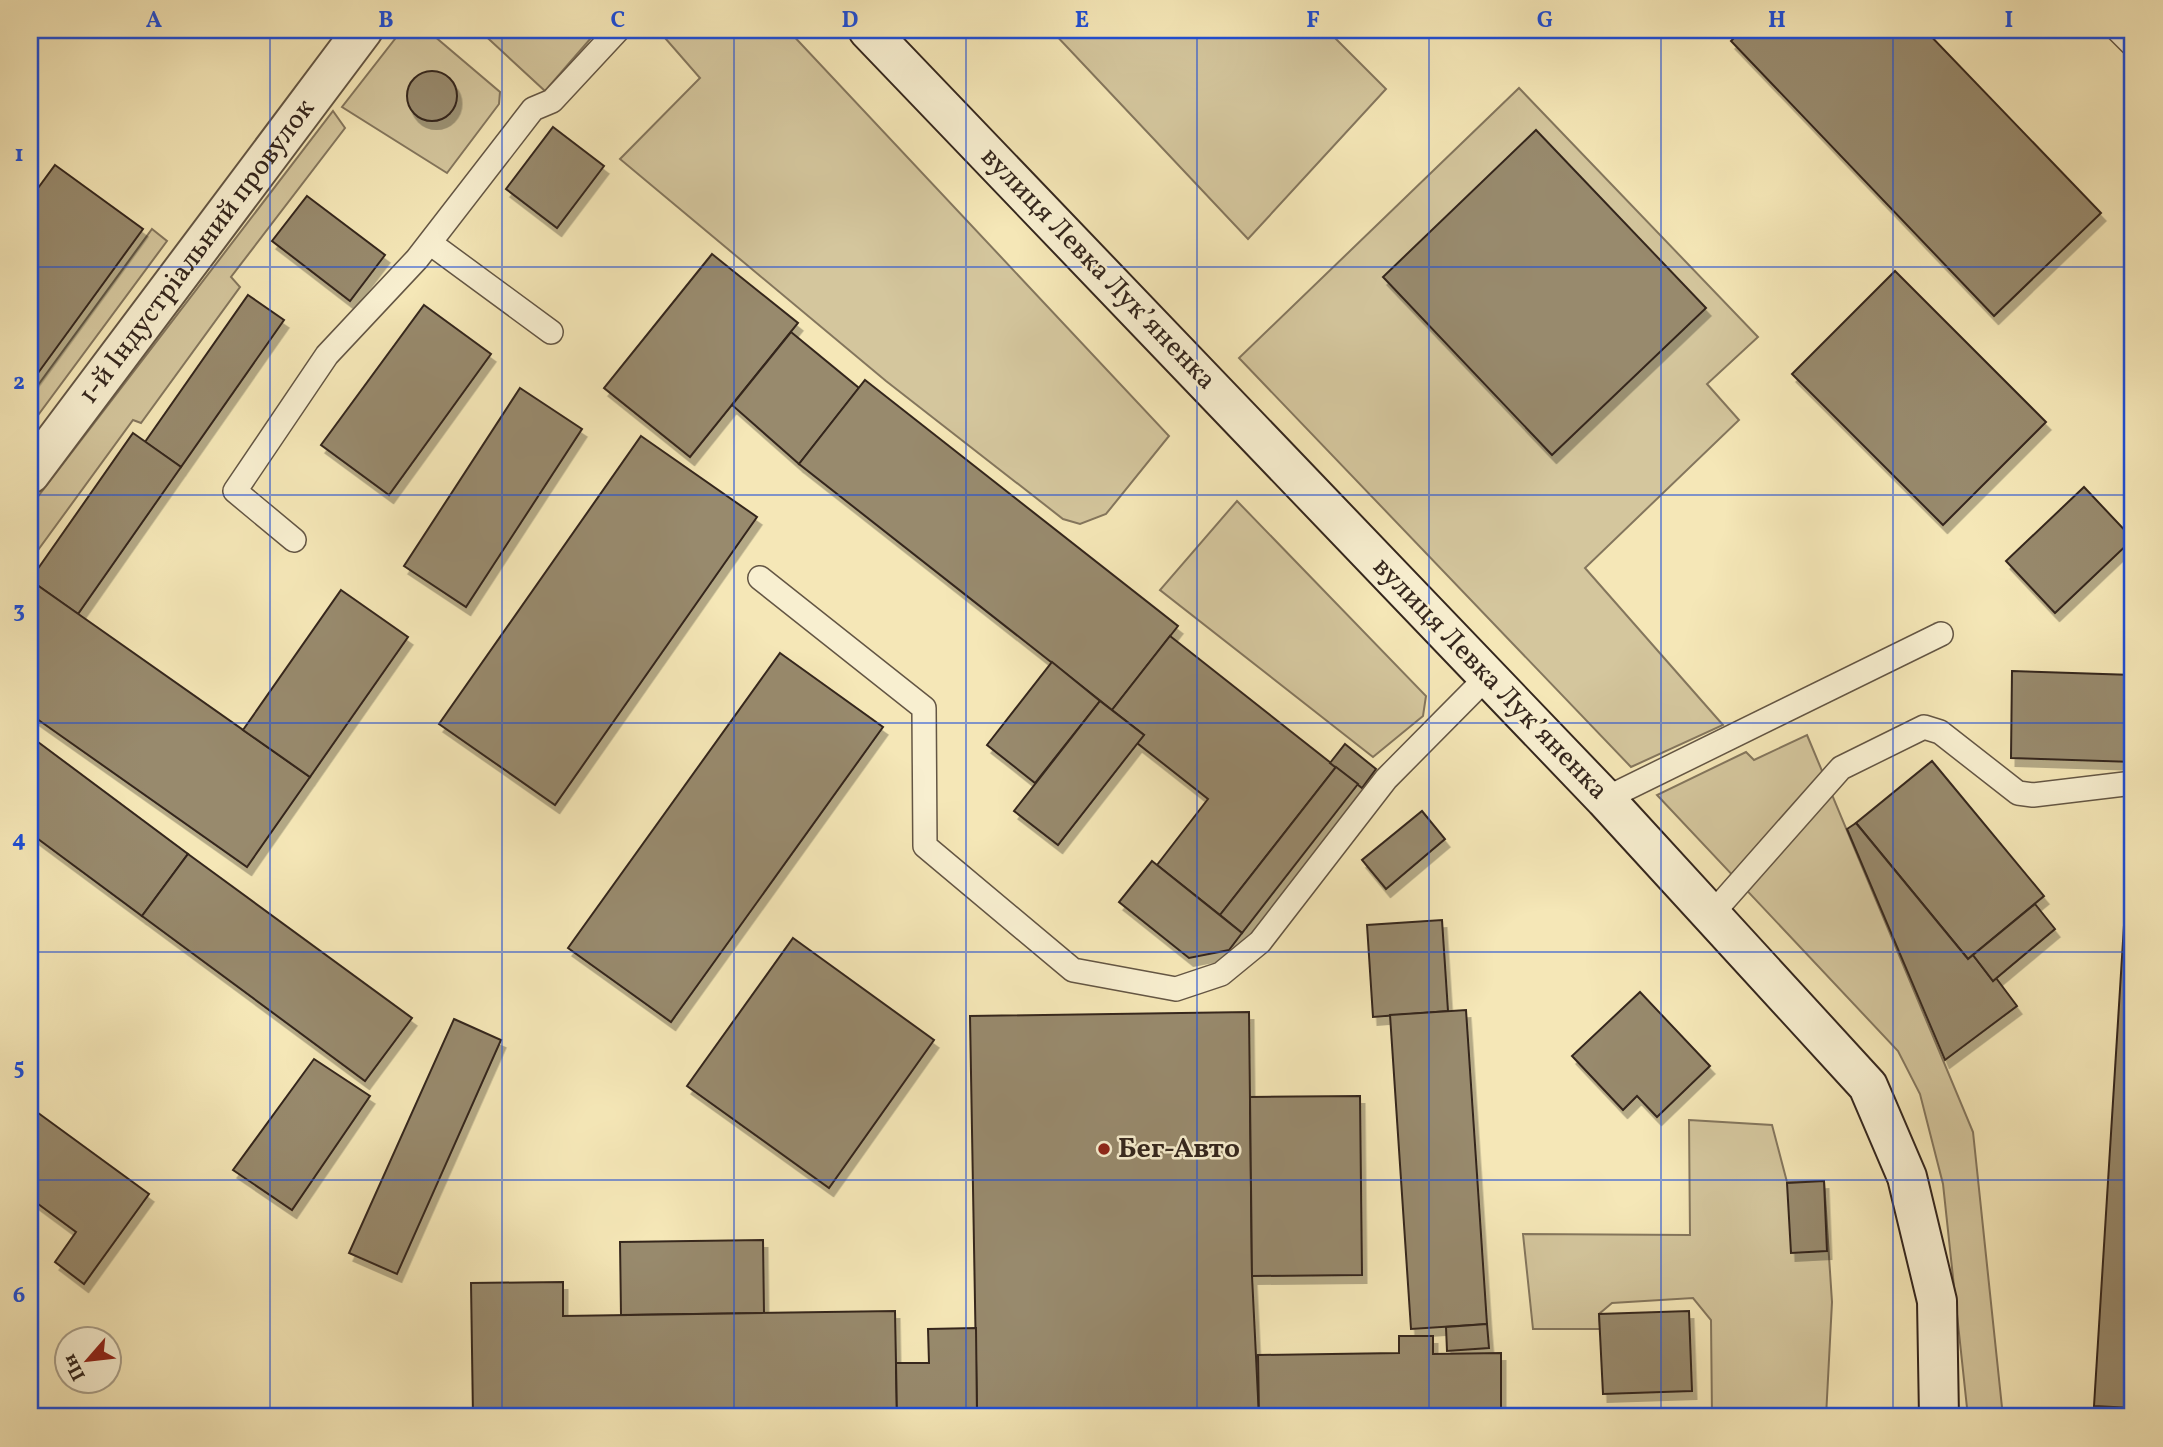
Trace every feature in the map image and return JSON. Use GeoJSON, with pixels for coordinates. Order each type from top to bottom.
{"type":"FeatureCollection","features":[{"type":"Feature","properties":{"kind":"main road","name":"1-й Індустріальний провулок"},"geometry":{"type":"LineString","coordinates":[[30,474],[363,30]]}},
{"type":"Feature","properties":{"kind":"main road","name":"вулиця Левка Лукʼяненка"},"geometry":{"type":"LineString","coordinates":[[868,30],[1605,799],[1868,1086],[1907,1177],[1937,1301],[1939,1417]]}},
{"type":"Feature","properties":{"kind":"lane"},"geometry":{"type":"LineString","coordinates":[[295,540],[234,491],[327,355],[430,243],[533,108],[552,101],[618,30]]}},
{"type":"Feature","properties":{"kind":"lane"},"geometry":{"type":"LineString","coordinates":[[2118,30],[2133,45]]}},
{"type":"Feature","properties":{"kind":"lane"},"geometry":{"type":"LineString","coordinates":[[430,243],[551,332]]}},
{"type":"Feature","properties":{"kind":"lane"},"geometry":{"type":"LineString","coordinates":[[760,578],[924,708],[925,846],[1073,970],[1176,989],[1221,974],[1260,942],[1386,779],[1488,676]]}},
{"type":"Feature","properties":{"kind":"lane"},"geometry":{"type":"LineString","coordinates":[[1605,799],[1941,634]]}},
{"type":"Feature","properties":{"kind":"lane"},"geometry":{"type":"LineString","coordinates":[[1711,915],[1841,768],[1924,727],[1934,728],[2018,793],[2033,795],[2133,783]]}},
{"type":"Feature","properties":{"kind":"shaded area"},"geometry":{"type":"Polygon","coordinates":[[[402,30],[427,30],[500,92],[499,104],[447,173],[342,107],[402,30]]]}},
{"type":"Feature","properties":{"kind":"shaded area"},"geometry":{"type":"Polygon","coordinates":[[[479,30],[598,30],[545,91],[479,30]]]}},
{"type":"Feature","properties":{"kind":"shaded area"},"geometry":{"type":"Polygon","coordinates":[[[658,30],[788,30],[1169,436],[1106,514],[1080,524],[1063,519],[886,381],[620,159],[700,78],[658,30]]]}},
{"type":"Feature","properties":{"kind":"shaded area"},"geometry":{"type":"Polygon","coordinates":[[[1051,30],[1327,30],[1386,89],[1248,239],[1051,30]]]}},
{"type":"Feature","properties":{"kind":"shaded area"},"geometry":{"type":"Polygon","coordinates":[[[1519,88],[1758,337],[1707,384],[1739,420],[1585,568],[1723,725],[1631,767],[1239,358],[1519,88]]]}},
{"type":"Feature","properties":{"kind":"shaded area"},"geometry":{"type":"Polygon","coordinates":[[[333,111],[345,128],[231,277],[240,287],[141,423],[133,420],[30,561],[30,507],[333,111]]]}},
{"type":"Feature","properties":{"kind":"shaded area"},"geometry":{"type":"Polygon","coordinates":[[[152,229],[167,241],[30,426],[30,396],[152,229]]]}},
{"type":"Feature","properties":{"kind":"shaded area"},"geometry":{"type":"Polygon","coordinates":[[[1237,501],[1426,696],[1423,716],[1373,757],[1160,590],[1237,501]]]}},
{"type":"Feature","properties":{"kind":"shaded area"},"geometry":{"type":"Polygon","coordinates":[[[1807,735],[1973,1132],[2003,1417],[1968,1417],[1943,1184],[1920,1094],[1898,1051],[1657,795],[1746,752],[1754,760],[1807,735]]]}},
{"type":"Feature","properties":{"kind":"shaded area"},"geometry":{"type":"Polygon","coordinates":[[[1689,1120],[1772,1125],[1787,1182],[1824,1181],[1832,1302],[1826,1417],[1712,1417],[1711,1320],[1693,1298],[1612,1303],[1599,1314],[1600,1329],[1533,1329],[1523,1234],[1690,1235],[1689,1120]]]}},
{"type":"Feature","properties":{"kind":"building"},"geometry":{"type":"Polygon","coordinates":[[[1742,30],[1925,30],[2101,213],[1994,316],[1731,41],[1742,30]]]}},
{"type":"Feature","properties":{"kind":"building"},"geometry":{"type":"Polygon","coordinates":[[[432,71],[449,79],[457,96],[449,113],[432,121],[415,113],[407,96],[415,79],[432,71]]]}},
{"type":"Feature","properties":{"kind":"building"},"geometry":{"type":"Polygon","coordinates":[[[553,127],[604,166],[557,228],[506,189],[553,127]]]}},
{"type":"Feature","properties":{"kind":"building"},"geometry":{"type":"Polygon","coordinates":[[[1536,130],[1706,308],[1552,455],[1383,277],[1536,130]]]}},
{"type":"Feature","properties":{"kind":"building"},"geometry":{"type":"Polygon","coordinates":[[[55,165],[143,229],[30,384],[30,199],[55,165]]]}},
{"type":"Feature","properties":{"kind":"building"},"geometry":{"type":"Polygon","coordinates":[[[307,196],[385,255],[350,301],[272,241],[307,196]]]}},
{"type":"Feature","properties":{"kind":"building"},"geometry":{"type":"Polygon","coordinates":[[[712,254],[798,323],[690,457],[604,388],[712,254]]]}},
{"type":"Feature","properties":{"kind":"building"},"geometry":{"type":"Polygon","coordinates":[[[1895,271],[2046,422],[1943,525],[1792,374],[1895,271]]]}},
{"type":"Feature","properties":{"kind":"building"},"geometry":{"type":"Polygon","coordinates":[[[248,295],[284,320],[181,467],[145,442],[248,295]]]}},
{"type":"Feature","properties":{"kind":"building"},"geometry":{"type":"Polygon","coordinates":[[[424,305],[491,354],[389,495],[321,445],[424,305]]]}},
{"type":"Feature","properties":{"kind":"building"},"geometry":{"type":"Polygon","coordinates":[[[791,332],[859,388],[799,464],[732,405],[791,332]]]}},
{"type":"Feature","properties":{"kind":"building"},"geometry":{"type":"Polygon","coordinates":[[[865,380],[1178,626],[1112,710],[799,464],[865,380]]]}},
{"type":"Feature","properties":{"kind":"building"},"geometry":{"type":"Polygon","coordinates":[[[520,388],[582,429],[466,607],[404,566],[520,388]]]}},
{"type":"Feature","properties":{"kind":"building"},"geometry":{"type":"Polygon","coordinates":[[[133,433],[181,467],[78,614],[30,580],[133,433]]]}},
{"type":"Feature","properties":{"kind":"building"},"geometry":{"type":"Polygon","coordinates":[[[641,436],[757,517],[555,805],[439,724],[641,436]]]}},
{"type":"Feature","properties":{"kind":"building"},"geometry":{"type":"Polygon","coordinates":[[[2084,487],[2133,539],[2055,613],[2006,561],[2084,487]]]}},
{"type":"Feature","properties":{"kind":"building"},"geometry":{"type":"Polygon","coordinates":[[[30,580],[310,777],[247,867],[30,714],[30,580]]]}},
{"type":"Feature","properties":{"kind":"building"},"geometry":{"type":"Polygon","coordinates":[[[341,590],[408,637],[310,777],[243,730],[341,590]]]}},
{"type":"Feature","properties":{"kind":"building"},"geometry":{"type":"Polygon","coordinates":[[[1170,636],[1336,767],[1220,915],[1157,865],[1208,799],[1137,743],[1144,735],[1112,710],[1170,636]]]}},
{"type":"Feature","properties":{"kind":"building"},"geometry":{"type":"Polygon","coordinates":[[[780,653],[883,727],[671,1022],[568,948],[780,653]]]}},
{"type":"Feature","properties":{"kind":"building"},"geometry":{"type":"Polygon","coordinates":[[[1052,662],[1100,701],[1035,783],[987,745],[1052,662]]]}},
{"type":"Feature","properties":{"kind":"building"},"geometry":{"type":"Polygon","coordinates":[[[2012,671],[2133,675],[2133,762],[2011,758],[2012,671]]]}},
{"type":"Feature","properties":{"kind":"building"},"geometry":{"type":"Polygon","coordinates":[[[1100,701],[1144,735],[1058,845],[1014,811],[1100,701]]]}},
{"type":"Feature","properties":{"kind":"building"},"geometry":{"type":"Polygon","coordinates":[[[30,736],[188,854],[142,916],[30,833],[30,736]]]}},
{"type":"Feature","properties":{"kind":"building"},"geometry":{"type":"Polygon","coordinates":[[[1345,744],[1376,769],[1362,788],[1330,763],[1345,744]]]}},
{"type":"Feature","properties":{"kind":"building"},"geometry":{"type":"Polygon","coordinates":[[[1932,761],[2044,896],[1968,959],[1856,823],[1932,761]]]}},
{"type":"Feature","properties":{"kind":"building"},"geometry":{"type":"Polygon","coordinates":[[[1336,767],[1358,784],[1242,933],[1220,915],[1336,767]]]}},
{"type":"Feature","properties":{"kind":"building"},"geometry":{"type":"Polygon","coordinates":[[[1422,811],[1445,839],[1386,889],[1362,860],[1422,811]]]}},
{"type":"Feature","properties":{"kind":"building"},"geometry":{"type":"Polygon","coordinates":[[[2133,813],[2133,1408],[2094,1406],[2133,813]]]}},
{"type":"Feature","properties":{"kind":"building"},"geometry":{"type":"Polygon","coordinates":[[[1856,823],[1968,959],[1973,955],[1993,981],[1996,978],[2017,1006],[1945,1060],[1847,829],[1856,823]]]}},
{"type":"Feature","properties":{"kind":"building"},"geometry":{"type":"Polygon","coordinates":[[[188,854],[412,1018],[365,1081],[142,916],[188,854]]]}},
{"type":"Feature","properties":{"kind":"building"},"geometry":{"type":"Polygon","coordinates":[[[1152,861],[1242,933],[1229,950],[1189,958],[1119,902],[1152,861]]]}},
{"type":"Feature","properties":{"kind":"building"},"geometry":{"type":"Polygon","coordinates":[[[2035,904],[2055,929],[1993,981],[1973,955],[2035,904]]]}},
{"type":"Feature","properties":{"kind":"building"},"geometry":{"type":"Polygon","coordinates":[[[1442,920],[1448,1011],[1373,1017],[1367,925],[1442,920]]]}},
{"type":"Feature","properties":{"kind":"building"},"geometry":{"type":"Polygon","coordinates":[[[793,938],[934,1040],[829,1188],[687,1086],[793,938]]]}},
{"type":"Feature","properties":{"kind":"building"},"geometry":{"type":"Polygon","coordinates":[[[1640,992],[1710,1066],[1657,1117],[1637,1096],[1623,1110],[1572,1056],[1640,992]]]}},
{"type":"Feature","properties":{"kind":"building"},"geometry":{"type":"Polygon","coordinates":[[[1466,1010],[1487,1324],[1411,1329],[1390,1015],[1466,1010]]]}},
{"type":"Feature","properties":{"kind":"building"},"geometry":{"type":"Polygon","coordinates":[[[1249,1012],[1252,1276],[1259,1417],[977,1417],[970,1016],[1249,1012]]]}},
{"type":"Feature","properties":{"kind":"building"},"geometry":{"type":"Polygon","coordinates":[[[454,1019],[501,1040],[397,1274],[349,1253],[454,1019]]]}},
{"type":"Feature","properties":{"kind":"building"},"geometry":{"type":"Polygon","coordinates":[[[314,1059],[370,1096],[292,1210],[233,1170],[314,1059]]]}},
{"type":"Feature","properties":{"kind":"building"},"geometry":{"type":"Polygon","coordinates":[[[1360,1096],[1362,1275],[1252,1276],[1250,1097],[1360,1096]]]}},
{"type":"Feature","properties":{"kind":"building"},"geometry":{"type":"Polygon","coordinates":[[[30,1107],[149,1194],[84,1284],[55,1262],[76,1232],[30,1198],[30,1107]]]}},
{"type":"Feature","properties":{"kind":"building"},"geometry":{"type":"Polygon","coordinates":[[[1824,1181],[1827,1251],[1791,1253],[1787,1183],[1824,1181]]]}},
{"type":"Feature","properties":{"kind":"building"},"geometry":{"type":"Polygon","coordinates":[[[763,1240],[764,1313],[621,1315],[620,1242],[763,1240]]]}},
{"type":"Feature","properties":{"kind":"building"},"geometry":{"type":"Polygon","coordinates":[[[563,1282],[563,1316],[895,1311],[897,1417],[473,1417],[471,1283],[563,1282]]]}},
{"type":"Feature","properties":{"kind":"building"},"geometry":{"type":"Polygon","coordinates":[[[1689,1311],[1692,1391],[1603,1394],[1599,1314],[1689,1311]]]}},
{"type":"Feature","properties":{"kind":"building"},"geometry":{"type":"Polygon","coordinates":[[[1487,1324],[1489,1348],[1447,1351],[1446,1327],[1487,1324]]]}},
{"type":"Feature","properties":{"kind":"building"},"geometry":{"type":"Polygon","coordinates":[[[976,1328],[977,1417],[897,1417],[896,1363],[929,1363],[928,1329],[976,1328]]]}},
{"type":"Feature","properties":{"kind":"building"},"geometry":{"type":"Polygon","coordinates":[[[1399,1336],[1433,1336],[1433,1354],[1501,1353],[1501,1417],[1259,1417],[1258,1355],[1399,1353],[1399,1336]]]}},
{"type":"Feature","properties":{"kind":"place","name":"Бег-Авто"},"geometry":{"type":"Point","coordinates":[1104,1149]}}]}
